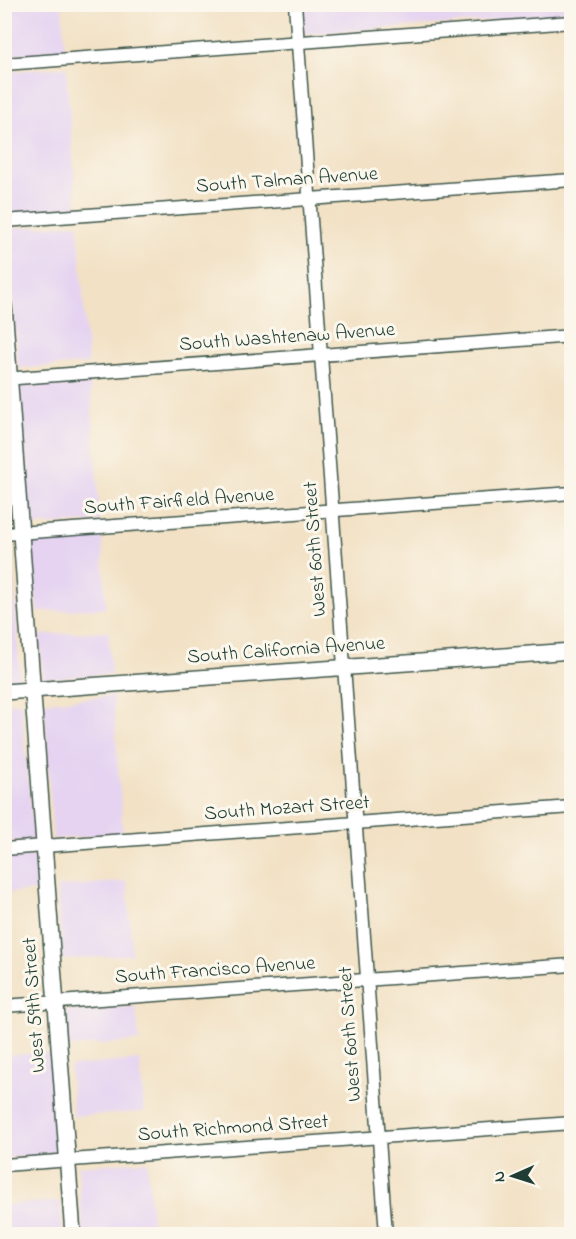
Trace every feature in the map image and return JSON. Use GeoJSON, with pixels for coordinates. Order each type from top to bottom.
{"type":"FeatureCollection","features":[{"type":"Feature","properties":{"kind":"street","name":"West 60th Street"},"geometry":{"type":"LineString","coordinates":[[295,4],[386,1234]]}},
{"type":"Feature","properties":{"kind":"street"},"geometry":{"type":"LineString","coordinates":[[4,64],[572,22]]}},
{"type":"Feature","properties":{"kind":"street","name":"South Talman Avenue"},"geometry":{"type":"LineString","coordinates":[[4,221],[572,180]]}},
{"type":"Feature","properties":{"kind":"street","name":"West 59th Street"},"geometry":{"type":"LineString","coordinates":[[4,305],[7,379],[21,533],[73,1234]]}},
{"type":"Feature","properties":{"kind":"street","name":"South Washtenaw Avenue"},"geometry":{"type":"LineString","coordinates":[[7,379],[572,336]]}},
{"type":"Feature","properties":{"kind":"street","name":"South Fairfield Avenue"},"geometry":{"type":"LineString","coordinates":[[4,534],[572,493]]}},
{"type":"Feature","properties":{"kind":"street","name":"South California Avenue"},"geometry":{"type":"LineString","coordinates":[[4,692],[572,651]]}},
{"type":"Feature","properties":{"kind":"street","name":"South Mozart Street"},"geometry":{"type":"LineString","coordinates":[[4,849],[572,807]]}},
{"type":"Feature","properties":{"kind":"street","name":"South Francisco Avenue"},"geometry":{"type":"LineString","coordinates":[[4,1006],[572,964]]}},
{"type":"Feature","properties":{"kind":"street","name":"South Richmond Street"},"geometry":{"type":"LineString","coordinates":[[4,1165],[572,1123]]}},
{"type":"Feature","properties":{"kind":"shaded area"},"geometry":{"type":"Polygon","coordinates":[[[5,4],[62,5],[65,52],[5,57],[5,4]]]}},
{"type":"Feature","properties":{"kind":"shaded area"},"geometry":{"type":"Polygon","coordinates":[[[571,4],[571,15],[304,34],[301,5],[571,4]]]}},
{"type":"Feature","properties":{"kind":"shaded area"},"geometry":{"type":"Polygon","coordinates":[[[66,67],[77,208],[7,213],[4,184],[5,72],[66,67]]]}},
{"type":"Feature","properties":{"kind":"shaded area"},"geometry":{"type":"Polygon","coordinates":[[[78,224],[88,364],[18,368],[8,228],[78,224]]]}},
{"type":"Feature","properties":{"kind":"shaded area"},"geometry":{"type":"Polygon","coordinates":[[[90,381],[100,521],[30,526],[20,385],[90,381]]]}},
{"type":"Feature","properties":{"kind":"shaded area"},"geometry":{"type":"Polygon","coordinates":[[[5,437],[13,527],[4,528],[5,437]]]}},
{"type":"Feature","properties":{"kind":"shaded area"},"geometry":{"type":"Polygon","coordinates":[[[102,536],[106,608],[37,612],[30,541],[102,536]]]}},
{"type":"Feature","properties":{"kind":"shaded area"},"geometry":{"type":"Polygon","coordinates":[[[12,543],[20,680],[5,681],[5,544],[12,543]]]}},
{"type":"Feature","properties":{"kind":"shaded area"},"geometry":{"type":"Polygon","coordinates":[[[108,631],[111,674],[43,679],[39,635],[108,631]]]}},
{"type":"Feature","properties":{"kind":"shaded area"},"geometry":{"type":"Polygon","coordinates":[[[113,696],[123,834],[53,839],[44,702],[113,696]]]}},
{"type":"Feature","properties":{"kind":"shaded area"},"geometry":{"type":"Polygon","coordinates":[[[21,702],[34,840],[5,842],[5,703],[21,702]]]}},
{"type":"Feature","properties":{"kind":"shaded area"},"geometry":{"type":"Polygon","coordinates":[[[34,856],[36,891],[5,893],[5,858],[34,856]]]}},
{"type":"Feature","properties":{"kind":"shaded area"},"geometry":{"type":"Polygon","coordinates":[[[127,881],[132,954],[62,960],[57,887],[127,881]]]}},
{"type":"Feature","properties":{"kind":"shaded area"},"geometry":{"type":"Polygon","coordinates":[[[136,1006],[139,1041],[68,1047],[65,1011],[136,1006]]]}},
{"type":"Feature","properties":{"kind":"shaded area"},"geometry":{"type":"Polygon","coordinates":[[[49,1053],[56,1154],[5,1158],[5,1055],[49,1053]]]}},
{"type":"Feature","properties":{"kind":"shaded area"},"geometry":{"type":"Polygon","coordinates":[[[140,1060],[144,1112],[73,1116],[70,1066],[140,1060]]]}},
{"type":"Feature","properties":{"kind":"shaded area"},"geometry":{"type":"Polygon","coordinates":[[[147,1161],[153,1234],[83,1234],[78,1166],[147,1161]]]}},
{"type":"Feature","properties":{"kind":"shaded area"},"geometry":{"type":"Polygon","coordinates":[[[60,1201],[63,1234],[5,1234],[5,1205],[60,1201]]]}}]}
